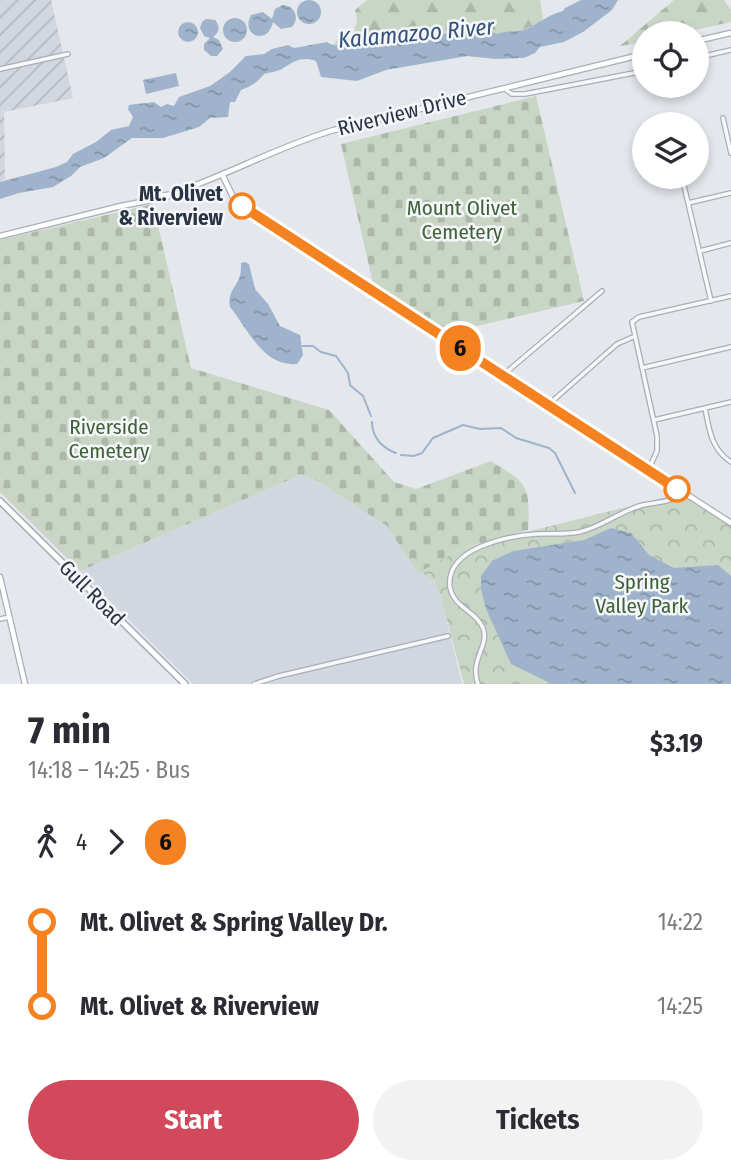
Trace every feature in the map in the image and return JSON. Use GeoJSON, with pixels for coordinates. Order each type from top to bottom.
{"type":"FeatureCollection","features":[{"type":"Feature","properties":{"kind":"main road","name":"Gull Road"},"geometry":{"type":"LineString","coordinates":[[0,501],[185,684]]}},
{"type":"Feature","properties":{"kind":"street"},"geometry":{"type":"LineString","coordinates":[[709,38],[731,33]]}},
{"type":"Feature","properties":{"kind":"street"},"geometry":{"type":"LineString","coordinates":[[709,55],[731,50]]}},
{"type":"Feature","properties":{"kind":"street"},"geometry":{"type":"LineString","coordinates":[[0,69],[68,54]]}},
{"type":"Feature","properties":{"kind":"street","name":"Riverview Drive"},"geometry":{"type":"LineString","coordinates":[[0,236],[168,195],[317,135],[632,57]]}},
{"type":"Feature","properties":{"kind":"street"},"geometry":{"type":"LineString","coordinates":[[504,87],[512,94],[525,94],[632,73]]}},
{"type":"Feature","properties":{"kind":"street"},"geometry":{"type":"LineString","coordinates":[[723,118],[731,153]]}},
{"type":"Feature","properties":{"kind":"street"},"geometry":{"type":"LineString","coordinates":[[222,174],[233,197],[242,206],[731,523]]}},
{"type":"Feature","properties":{"kind":"street"},"geometry":{"type":"LineString","coordinates":[[685,189],[711,301]]}},
{"type":"Feature","properties":{"kind":"street"},"geometry":{"type":"LineString","coordinates":[[688,203],[731,193]]}},
{"type":"Feature","properties":{"kind":"street"},"geometry":{"type":"LineString","coordinates":[[700,251],[731,243]]}},
{"type":"Feature","properties":{"kind":"street"},"geometry":{"type":"LineString","coordinates":[[502,376],[602,291]]}},
{"type":"Feature","properties":{"kind":"street"},"geometry":{"type":"LineString","coordinates":[[648,471],[657,444],[634,337],[633,320],[731,296]]}},
{"type":"Feature","properties":{"kind":"street"},"geometry":{"type":"LineString","coordinates":[[548,405],[617,344],[634,337]]}},
{"type":"Feature","properties":{"kind":"street"},"geometry":{"type":"LineString","coordinates":[[642,368],[731,347]]}},
{"type":"Feature","properties":{"kind":"street"},"geometry":{"type":"LineString","coordinates":[[653,420],[731,402]]}},
{"type":"Feature","properties":{"kind":"street"},"geometry":{"type":"LineString","coordinates":[[705,408],[714,443],[731,462]]}},
{"type":"Feature","properties":{"kind":"street"},"geometry":{"type":"LineString","coordinates":[[478,684],[475,668],[484,642],[484,629],[456,600],[450,589],[451,575],[461,558],[478,547],[529,535],[583,531],[630,510],[669,501],[682,493]]}},
{"type":"Feature","properties":{"kind":"street"},"geometry":{"type":"LineString","coordinates":[[0,577],[25,684]]}},
{"type":"Feature","properties":{"kind":"street"},"geometry":{"type":"LineString","coordinates":[[0,619],[9,617]]}},
{"type":"Feature","properties":{"kind":"street"},"geometry":{"type":"LineString","coordinates":[[254,684],[449,636]]}},
{"type":"Feature","properties":{"kind":"shaded area"},"geometry":{"type":"Polygon","coordinates":[[[0,0],[51,0],[73,98],[4,112],[5,179],[0,182],[0,0]]]}},
{"type":"Feature","properties":{"kind":"shaded area"},"geometry":{"type":"Polygon","coordinates":[[[300,475],[314,479],[387,526],[413,566],[434,580],[440,594],[462,684],[193,684],[80,571],[300,475]]]}},
{"type":"Feature","properties":{"kind":"green space"},"geometry":{"type":"Polygon","coordinates":[[[367,0],[540,0],[543,19],[540,23],[517,32],[497,34],[454,31],[441,35],[419,36],[395,44],[378,42],[364,47],[333,46],[338,38],[345,41],[353,37],[357,19],[355,10],[367,0]]]}},
{"type":"Feature","properties":{"kind":"green space"},"geometry":{"type":"Polygon","coordinates":[[[674,0],[724,0],[731,10],[731,22],[709,27],[709,21],[649,21],[674,0]]]}},
{"type":"Feature","properties":{"kind":"green space"},"geometry":{"type":"Polygon","coordinates":[[[632,36],[632,44],[620,46],[632,36]]]}},
{"type":"Feature","properties":{"kind":"green space","name":"Mount Olivet Cemetery"},"geometry":{"type":"Polygon","coordinates":[[[536,96],[584,301],[443,334],[374,288],[341,144],[536,96]]]}},
{"type":"Feature","properties":{"kind":"green space","name":"Riverside Cemetery"},"geometry":{"type":"Polygon","coordinates":[[[153,204],[191,368],[329,410],[394,482],[416,489],[491,461],[513,475],[524,488],[528,504],[528,530],[463,548],[420,572],[413,566],[387,526],[314,479],[300,475],[80,571],[0,492],[0,240],[153,204]]]}},
{"type":"Feature","properties":{"kind":"green space","name":"Spring Valley Park"},"geometry":{"type":"Polygon","coordinates":[[[682,493],[731,523],[731,684],[464,684],[440,594],[434,580],[420,572],[463,548],[682,493]]]}},
{"type":"Feature","properties":{"kind":"water"},"geometry":{"type":"Polygon","coordinates":[[[309,0],[318,3],[321,12],[318,21],[309,24],[300,21],[297,12],[300,3],[309,0]]]}},
{"type":"Feature","properties":{"kind":"water"},"geometry":{"type":"Polygon","coordinates":[[[581,0],[618,0],[612,10],[583,32],[564,42],[540,47],[535,53],[524,58],[467,56],[386,70],[357,81],[321,77],[316,61],[298,60],[280,70],[264,74],[254,84],[241,90],[235,102],[230,102],[228,117],[210,118],[199,127],[163,138],[132,138],[104,158],[80,167],[53,187],[0,199],[0,182],[56,167],[111,130],[129,126],[133,117],[128,109],[129,105],[154,102],[161,107],[167,104],[174,106],[179,97],[210,86],[246,56],[264,54],[288,45],[294,48],[327,42],[338,46],[352,46],[378,42],[386,45],[453,31],[491,31],[497,34],[519,31],[581,0]]]}},
{"type":"Feature","properties":{"kind":"water"},"geometry":{"type":"Polygon","coordinates":[[[283,5],[295,13],[296,20],[292,27],[281,29],[273,22],[266,34],[261,36],[252,33],[249,28],[251,15],[263,12],[272,19],[275,9],[283,5]]]}},
{"type":"Feature","properties":{"kind":"water"},"geometry":{"type":"Polygon","coordinates":[[[235,18],[244,21],[247,30],[244,39],[235,42],[226,39],[223,30],[226,21],[235,18]]]}},
{"type":"Feature","properties":{"kind":"water"},"geometry":{"type":"Polygon","coordinates":[[[206,19],[215,20],[219,27],[213,37],[219,40],[223,49],[217,56],[211,56],[204,50],[204,44],[210,38],[204,36],[200,28],[206,19]]]}},
{"type":"Feature","properties":{"kind":"water"},"geometry":{"type":"Polygon","coordinates":[[[188,22],[195,25],[198,32],[195,39],[188,42],[181,39],[178,32],[181,25],[188,22]]]}},
{"type":"Feature","properties":{"kind":"water"},"geometry":{"type":"Polygon","coordinates":[[[176,73],[179,86],[146,94],[143,80],[176,73]]]}},
{"type":"Feature","properties":{"kind":"water"},"geometry":{"type":"Polygon","coordinates":[[[241,263],[249,264],[255,289],[268,304],[280,326],[300,335],[303,355],[297,364],[285,363],[266,353],[230,307],[232,290],[240,276],[241,263]]]}},
{"type":"Feature","properties":{"kind":"water","name":"Spring Valley Park"},"geometry":{"type":"Polygon","coordinates":[[[611,528],[631,533],[649,555],[674,568],[718,565],[731,576],[731,684],[552,684],[511,664],[486,609],[481,589],[481,576],[492,561],[513,551],[584,540],[611,528]]]}},
{"type":"Feature","properties":{"kind":"waterway"},"geometry":{"type":"LineString","coordinates":[[303,346],[313,346],[321,352],[336,356],[348,373],[350,385],[363,396],[371,416]]}},
{"type":"Feature","properties":{"kind":"waterway"},"geometry":{"type":"LineString","coordinates":[[372,422],[379,441],[396,453]]}},
{"type":"Feature","properties":{"kind":"waterway"},"geometry":{"type":"LineString","coordinates":[[401,455],[414,456],[422,453],[433,438],[463,425],[480,429],[501,428],[516,438],[549,448],[555,453],[575,493]]}},
{"type":"Feature","properties":{"kind":"bus line","name":"6"},"geometry":{"type":"LineString","coordinates":[[242,206],[677,489]]}},
{"type":"Feature","properties":{"kind":"place","name":"Mt. Olivet & Riverview"},"geometry":{"type":"Point","coordinates":[242,206]}},
{"type":"Feature","properties":{"kind":"water label","name":"Kalamazoo River"},"geometry":{"type":"Point","coordinates":[416,33]}}]}
